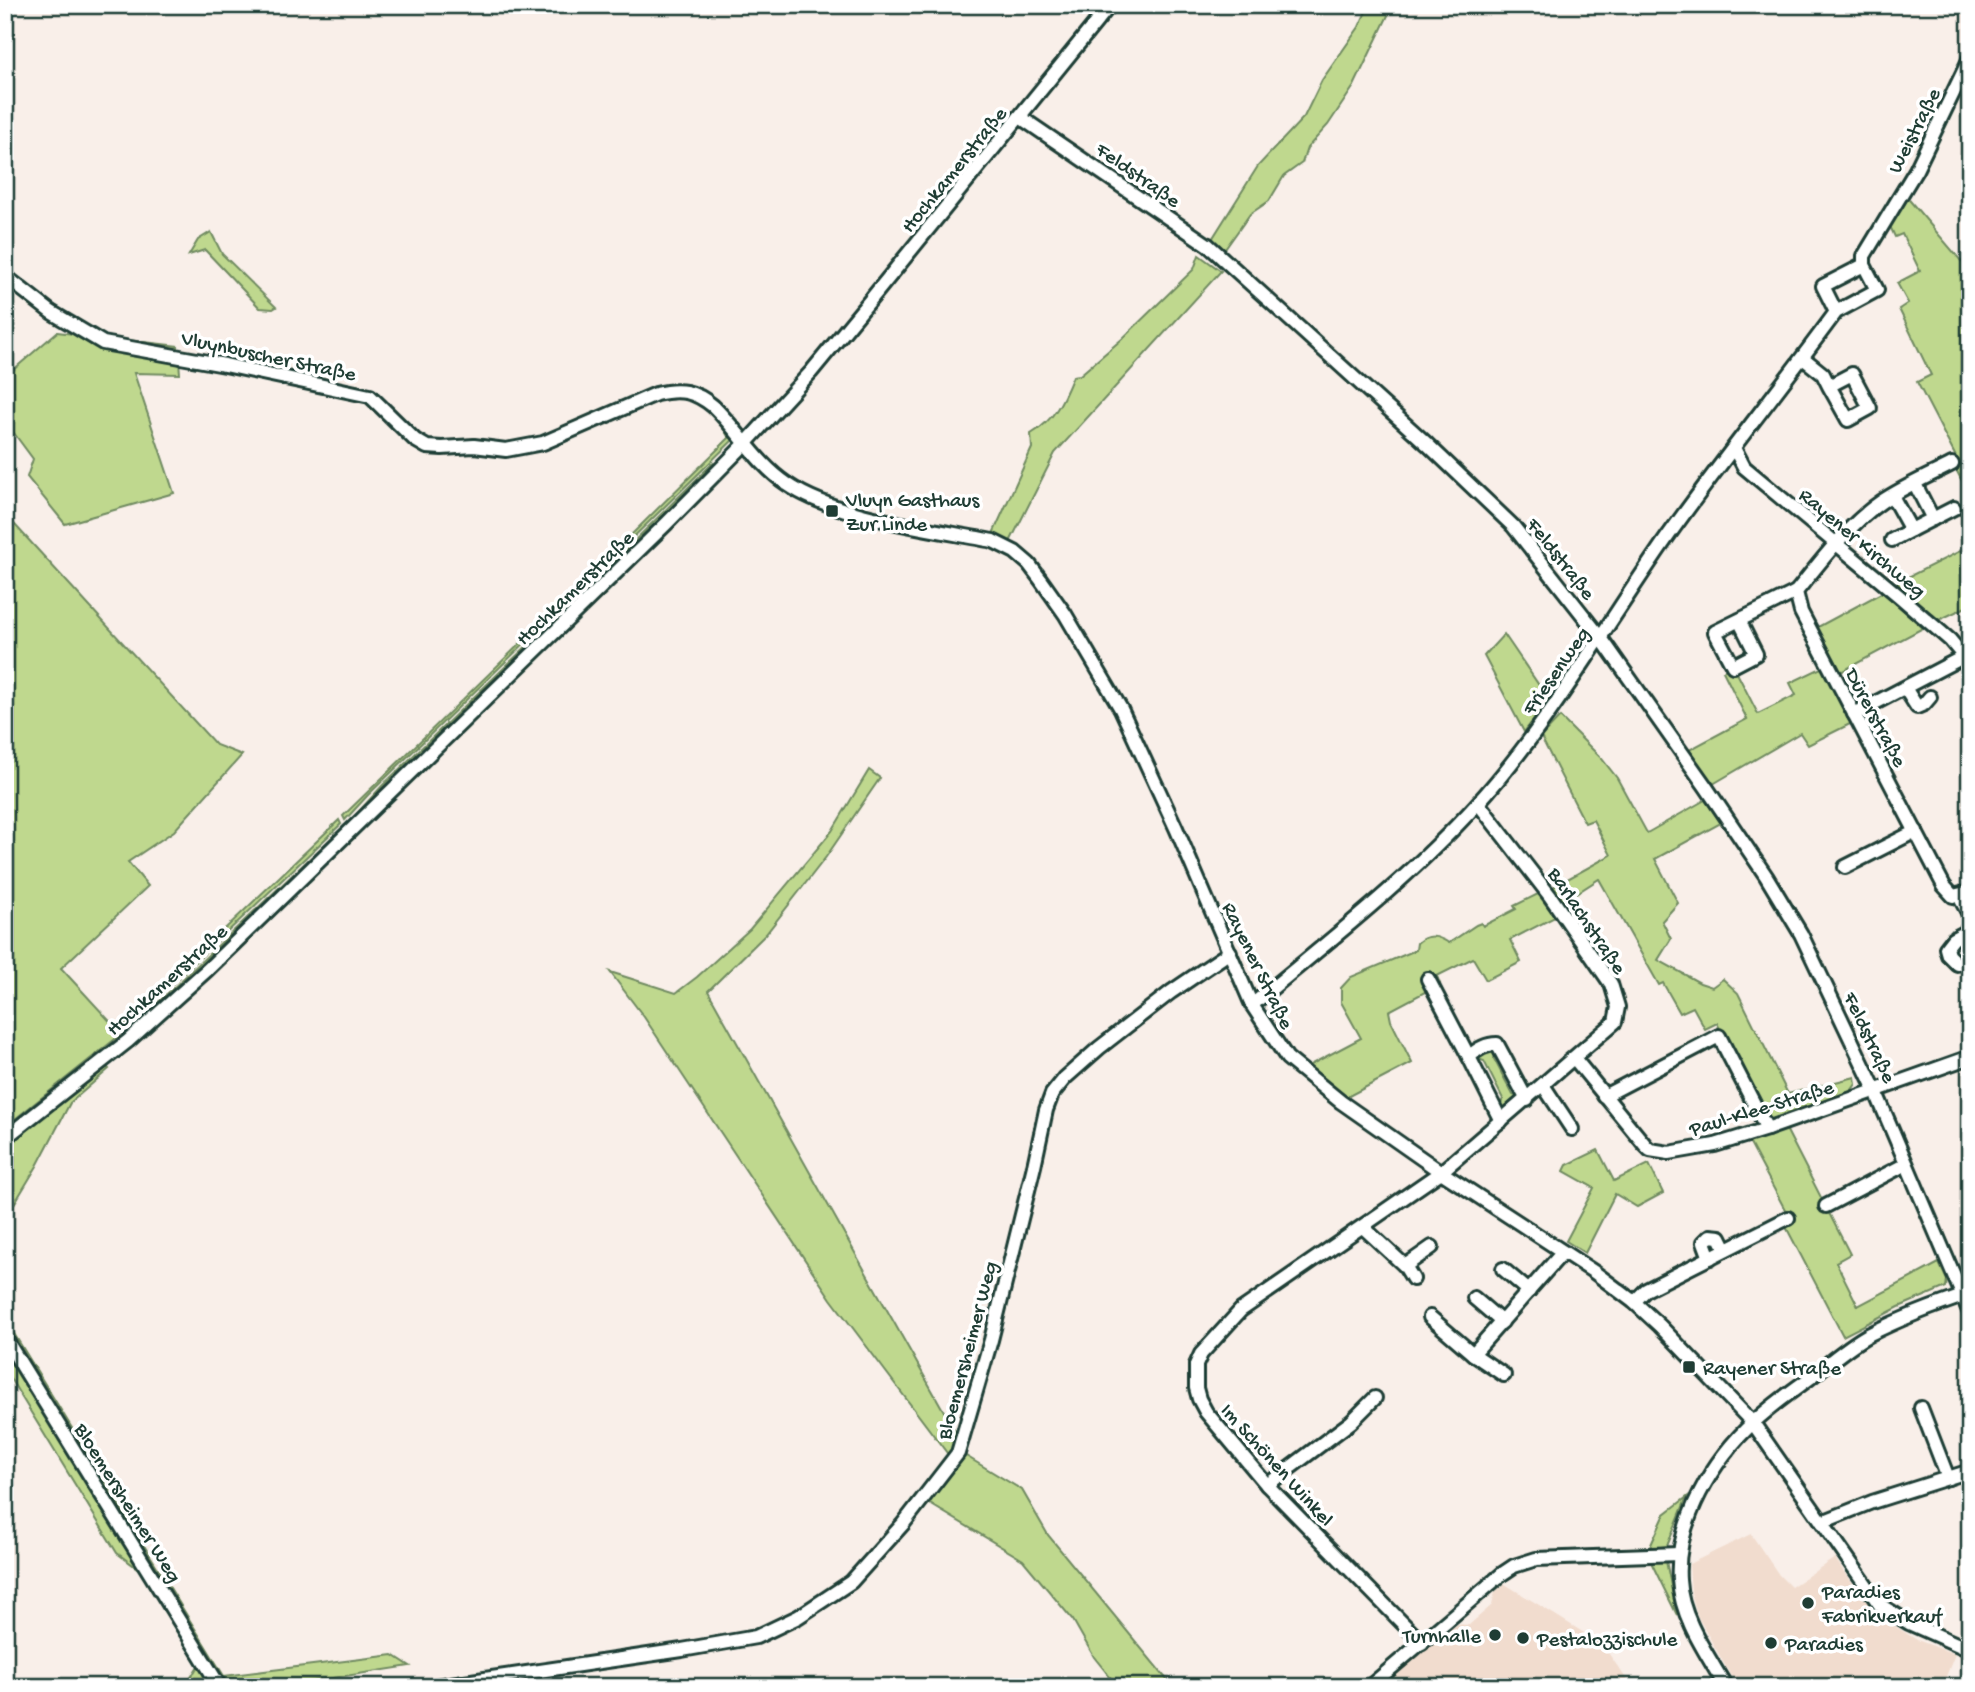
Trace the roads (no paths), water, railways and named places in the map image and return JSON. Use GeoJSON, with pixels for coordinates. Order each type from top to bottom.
{"type":"FeatureCollection","features":[{"type":"Feature","properties":{"kind":"street","name":"Hochkamerstraße"},"geometry":{"type":"LineString","coordinates":[[5,1138],[101,1064],[207,970],[745,444],[811,372],[1110,5]]}},
{"type":"Feature","properties":{"kind":"street","name":"Weistraße"},"geometry":{"type":"LineString","coordinates":[[1864,265],[1864,256],[1928,147],[1970,58]]}},
{"type":"Feature","properties":{"kind":"street","name":"Feldstraße"},"geometry":{"type":"LineString","coordinates":[[1020,117],[1208,245],[1408,426],[1513,526],[1601,639],[1766,876],[1801,934],[1875,1090],[1966,1295],[1970,1313]]}},
{"type":"Feature","properties":{"kind":"street","name":"Friesenweg"},"geometry":{"type":"LineString","coordinates":[[1252,1005],[1436,848],[1478,803],[1536,730],[1601,639],[1667,537],[1836,312],[1877,290],[1864,265]]}},
{"type":"Feature","properties":{"kind":"street"},"geometry":{"type":"LineString","coordinates":[[1836,312],[1823,286],[1864,265]]}},
{"type":"Feature","properties":{"kind":"street","name":"Vluynbuscher Straße"},"geometry":{"type":"LineString","coordinates":[[5,276],[51,312],[103,343],[370,396],[415,440],[427,447],[474,446],[506,450],[524,448],[543,443],[656,394],[680,390],[704,399],[722,415],[745,444]]}},
{"type":"Feature","properties":{"kind":"street"},"geometry":{"type":"LineString","coordinates":[[1803,358],[1823,374],[1829,386]]}},
{"type":"Feature","properties":{"kind":"street","name":"Rayener Straße"},"geometry":{"type":"LineString","coordinates":[[745,444],[761,463],[786,484],[823,502],[893,521],[993,541],[1015,552],[1029,564],[1065,614],[1121,709],[1176,828],[1252,1005],[1277,1045],[1300,1070],[1441,1172],[1634,1302],[1687,1352],[1752,1423],[1880,1605],[1909,1623],[1970,1650]]}},
{"type":"Feature","properties":{"kind":"street","name":"Rayener Kirchweg"},"geometry":{"type":"LineString","coordinates":[[1734,448],[1744,467],[1837,544],[1968,660]]}},
{"type":"Feature","properties":{"kind":"street"},"geometry":{"type":"LineString","coordinates":[[1739,620],[1796,592],[1837,544],[1872,509],[1952,464]]}},
{"type":"Feature","properties":{"kind":"street"},"geometry":{"type":"LineString","coordinates":[[1915,484],[1933,519]]}},
{"type":"Feature","properties":{"kind":"street"},"geometry":{"type":"LineString","coordinates":[[1892,496],[1911,530]]}},
{"type":"Feature","properties":{"kind":"street"},"geometry":{"type":"LineString","coordinates":[[1892,540],[1954,508]]}},
{"type":"Feature","properties":{"kind":"street","name":"Dürerstraße"},"geometry":{"type":"LineString","coordinates":[[1796,592],[1801,612],[1944,886],[1953,896],[1964,894],[1970,916]]}},
{"type":"Feature","properties":{"kind":"street"},"geometry":{"type":"LineString","coordinates":[[1854,714],[1968,660]]}},
{"type":"Feature","properties":{"kind":"street"},"geometry":{"type":"LineString","coordinates":[[1905,688],[1917,707],[1930,697]]}},
{"type":"Feature","properties":{"kind":"street","name":"Barlachstraße"},"geometry":{"type":"LineString","coordinates":[[1441,1172],[1615,1022],[1618,1007],[1614,992],[1600,966],[1478,803]]}},
{"type":"Feature","properties":{"kind":"street"},"geometry":{"type":"LineString","coordinates":[[1845,867],[1916,831]]}},
{"type":"Feature","properties":{"kind":"street"},"geometry":{"type":"LineString","coordinates":[[1970,930],[1953,939],[1946,948],[1956,964],[1970,960]]}},
{"type":"Feature","properties":{"kind":"street","name":"Bloemersheimer Weg"},"geometry":{"type":"LineString","coordinates":[[430,1687],[756,1637],[798,1617],[851,1582],[903,1524],[958,1453],[991,1340],[1052,1094],[1065,1078],[1099,1048],[1171,992],[1230,952]]}},
{"type":"Feature","properties":{"kind":"street"},"geometry":{"type":"LineString","coordinates":[[1428,979],[1501,1121]]}},
{"type":"Feature","properties":{"kind":"street"},"geometry":{"type":"LineString","coordinates":[[1604,1096],[1719,1036],[1767,1129]]}},
{"type":"Feature","properties":{"kind":"street"},"geometry":{"type":"LineString","coordinates":[[1469,1057],[1488,1044],[1497,1044],[1527,1100]]}},
{"type":"Feature","properties":{"kind":"street","name":"Paul-Klee-Straße"},"geometry":{"type":"LineString","coordinates":[[1574,1058],[1650,1150],[1669,1153],[1715,1145],[1767,1129],[1970,1057]]}},
{"type":"Feature","properties":{"kind":"street"},"geometry":{"type":"LineString","coordinates":[[1543,1086],[1572,1129]]}},
{"type":"Feature","properties":{"kind":"street"},"geometry":{"type":"LineString","coordinates":[[1826,1206],[1906,1164]]}},
{"type":"Feature","properties":{"kind":"street","name":"Im Schönen Winkel"},"geometry":{"type":"LineString","coordinates":[[1422,1643],[1267,1485],[1206,1412],[1199,1399],[1195,1376],[1200,1354],[1241,1310],[1441,1172]]}},
{"type":"Feature","properties":{"kind":"street"},"geometry":{"type":"LineString","coordinates":[[1634,1302],[1646,1290],[1788,1218]]}},
{"type":"Feature","properties":{"kind":"street"},"geometry":{"type":"LineString","coordinates":[[1363,1227],[1405,1266],[1413,1279]]}},
{"type":"Feature","properties":{"kind":"street"},"geometry":{"type":"LineString","coordinates":[[1710,1258],[1704,1242],[1710,1236],[1720,1237],[1726,1250]]}},
{"type":"Feature","properties":{"kind":"street"},"geometry":{"type":"LineString","coordinates":[[1405,1266],[1432,1247]]}},
{"type":"Feature","properties":{"kind":"street"},"geometry":{"type":"LineString","coordinates":[[1473,1354],[1563,1252]]}},
{"type":"Feature","properties":{"kind":"street"},"geometry":{"type":"LineString","coordinates":[[1503,1269],[1529,1291]]}},
{"type":"Feature","properties":{"kind":"street"},"geometry":{"type":"LineString","coordinates":[[1726,1687],[1693,1630],[1682,1603],[1679,1581],[1679,1554],[1683,1536],[1694,1507],[1714,1469],[1752,1423],[1854,1344],[1908,1318],[1966,1295]]}},
{"type":"Feature","properties":{"kind":"street"},"geometry":{"type":"LineString","coordinates":[[1474,1298],[1502,1322]]}},
{"type":"Feature","properties":{"kind":"street"},"geometry":{"type":"LineString","coordinates":[[1430,1317],[1473,1354],[1504,1375]]}},
{"type":"Feature","properties":{"kind":"street","name":"Bloemersheimer Weg"},"geometry":{"type":"LineString","coordinates":[[5,1338],[220,1687]]}},
{"type":"Feature","properties":{"kind":"street"},"geometry":{"type":"LineString","coordinates":[[1267,1485],[1351,1422],[1375,1398]]}},
{"type":"Feature","properties":{"kind":"street"},"geometry":{"type":"LineString","coordinates":[[1921,1408],[1948,1478]]}},
{"type":"Feature","properties":{"kind":"street"},"geometry":{"type":"LineString","coordinates":[[1822,1522],[1872,1502],[1970,1471]]}},
{"type":"Feature","properties":{"kind":"street"},"geometry":{"type":"LineString","coordinates":[[1369,1687],[1514,1566],[1536,1559],[1679,1554]]}},
{"type":"Feature","properties":{"kind":"place","name":"Vluyn Gasthaus Zur Linde"},"geometry":{"type":"Point","coordinates":[832,511]}},
{"type":"Feature","properties":{"kind":"place","name":"Rayener Straße"},"geometry":{"type":"Point","coordinates":[1689,1367]}},
{"type":"Feature","properties":{"kind":"place","name":"Paradies Fabrikverkauf"},"geometry":{"type":"Point","coordinates":[1808,1603]}},
{"type":"Feature","properties":{"kind":"place","name":"Turnhalle"},"geometry":{"type":"Point","coordinates":[1495,1635]}},
{"type":"Feature","properties":{"kind":"place","name":"Pestalozzischule"},"geometry":{"type":"Point","coordinates":[1523,1638]}},
{"type":"Feature","properties":{"kind":"place","name":"Paradies"},"geometry":{"type":"Point","coordinates":[1771,1643]}}]}
